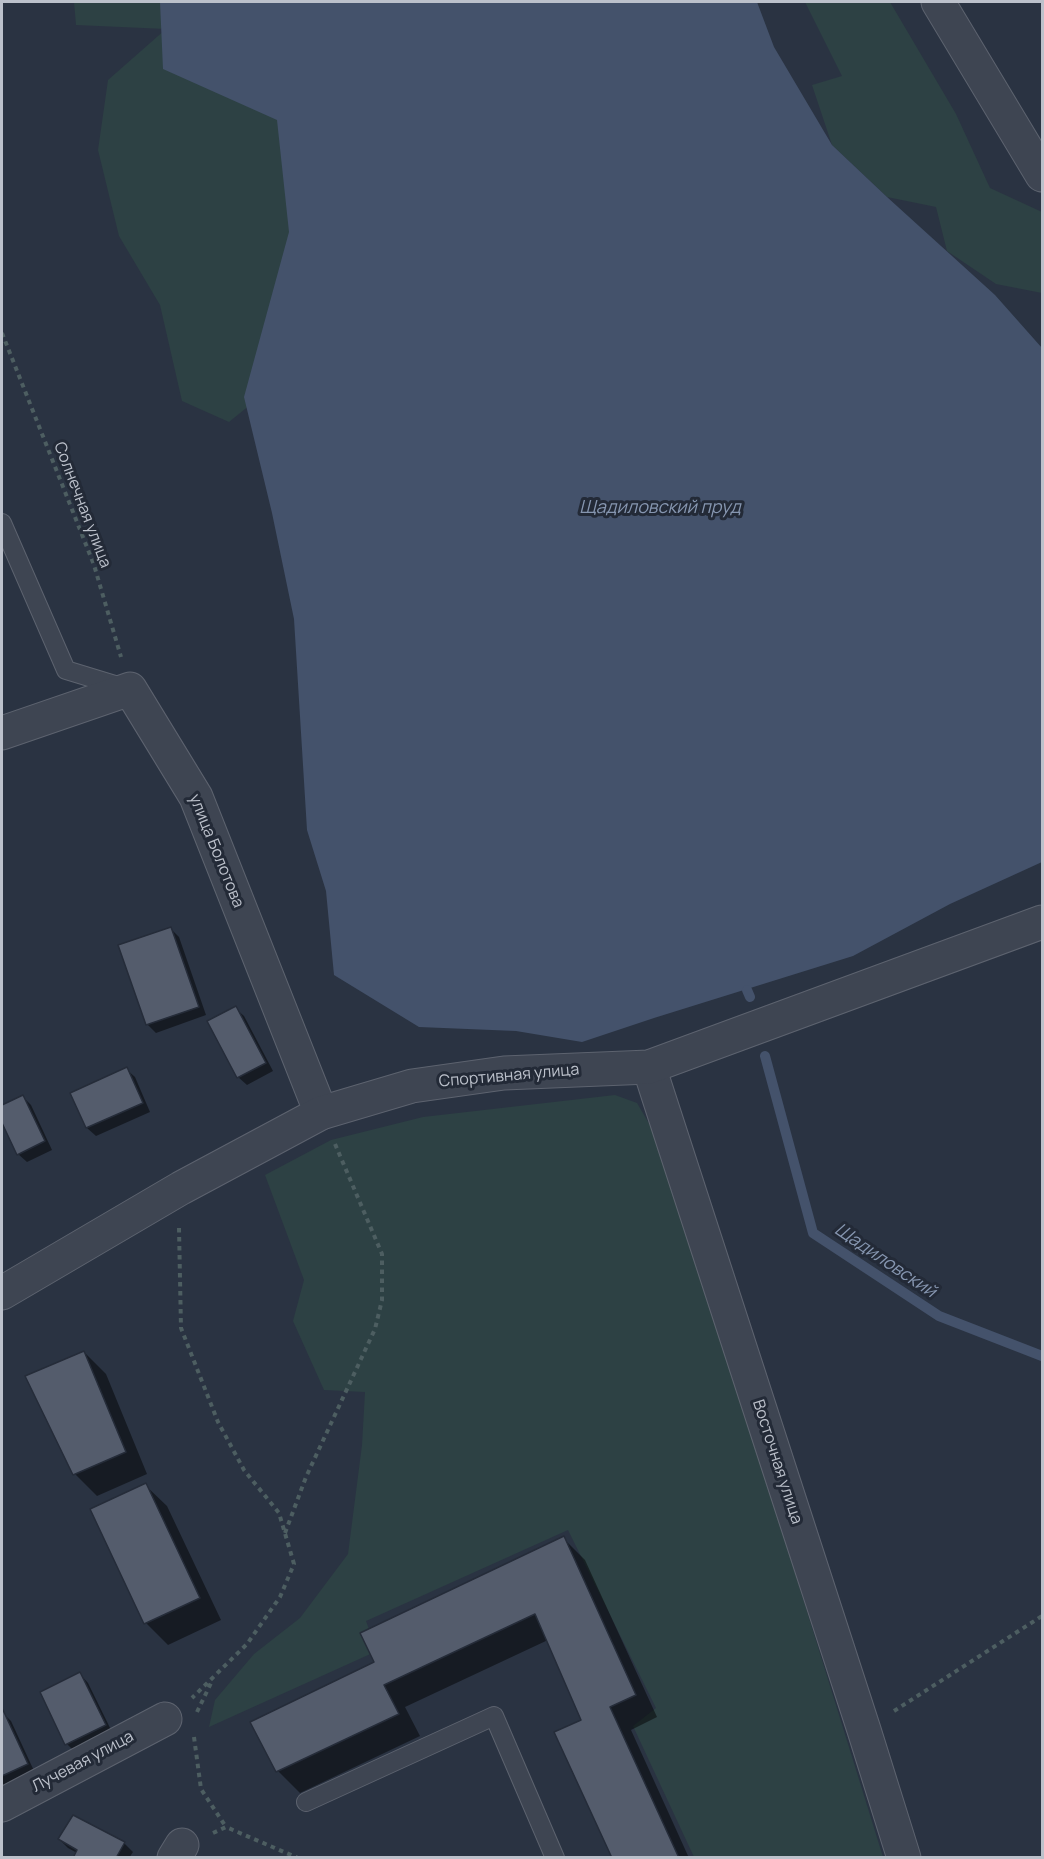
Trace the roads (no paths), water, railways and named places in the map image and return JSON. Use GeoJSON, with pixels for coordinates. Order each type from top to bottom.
{"type":"FeatureCollection","features":[{"type":"Feature","properties":{"kind":"street"},"geometry":{"type":"LineString","coordinates":[[938,2],[1042,176]]}},
{"type":"Feature","properties":{"kind":"street"},"geometry":{"type":"LineString","coordinates":[[2,733],[130,689]]}},
{"type":"Feature","properties":{"kind":"street","name":"улица Болотова"},"geometry":{"type":"LineString","coordinates":[[130,689],[196,797],[321,1113]]}},
{"type":"Feature","properties":{"kind":"street","name":"Спортивная улица"},"geometry":{"type":"LineString","coordinates":[[2,1293],[181,1188],[321,1113],[412,1086],[504,1073],[649,1066],[1042,922]]}},
{"type":"Feature","properties":{"kind":"street","name":"Восточная улица"},"geometry":{"type":"LineString","coordinates":[[649,1066],[904,1857]]}},
{"type":"Feature","properties":{"kind":"street","name":"Лучевая улица"},"geometry":{"type":"LineString","coordinates":[[2,1805],[165,1719]]}},
{"type":"Feature","properties":{"kind":"lane"},"geometry":{"type":"LineString","coordinates":[[2,523],[66,670],[130,689]]}},
{"type":"Feature","properties":{"kind":"lane"},"geometry":{"type":"LineString","coordinates":[[306,1802],[494,1716],[555,1857]]}},
{"type":"Feature","properties":{"kind":"water","name":"Щадиловский пруд"},"geometry":{"type":"Polygon","coordinates":[[[160,2],[757,2],[774,47],[832,145],[995,295],[1042,348],[1042,862],[950,904],[853,956],[582,1042],[516,1031],[419,1027],[334,975],[326,891],[307,830],[294,619],[272,513],[244,397],[289,232],[277,120],[163,69],[160,2]]]}},
{"type":"Feature","properties":{"kind":"waterway"},"geometry":{"type":"LineString","coordinates":[[747,990],[750,997]]}},
{"type":"Feature","properties":{"kind":"waterway","name":"Щадиловский"},"geometry":{"type":"LineString","coordinates":[[765,1056],[813,1233],[939,1316],[1042,1356]]}}]}
